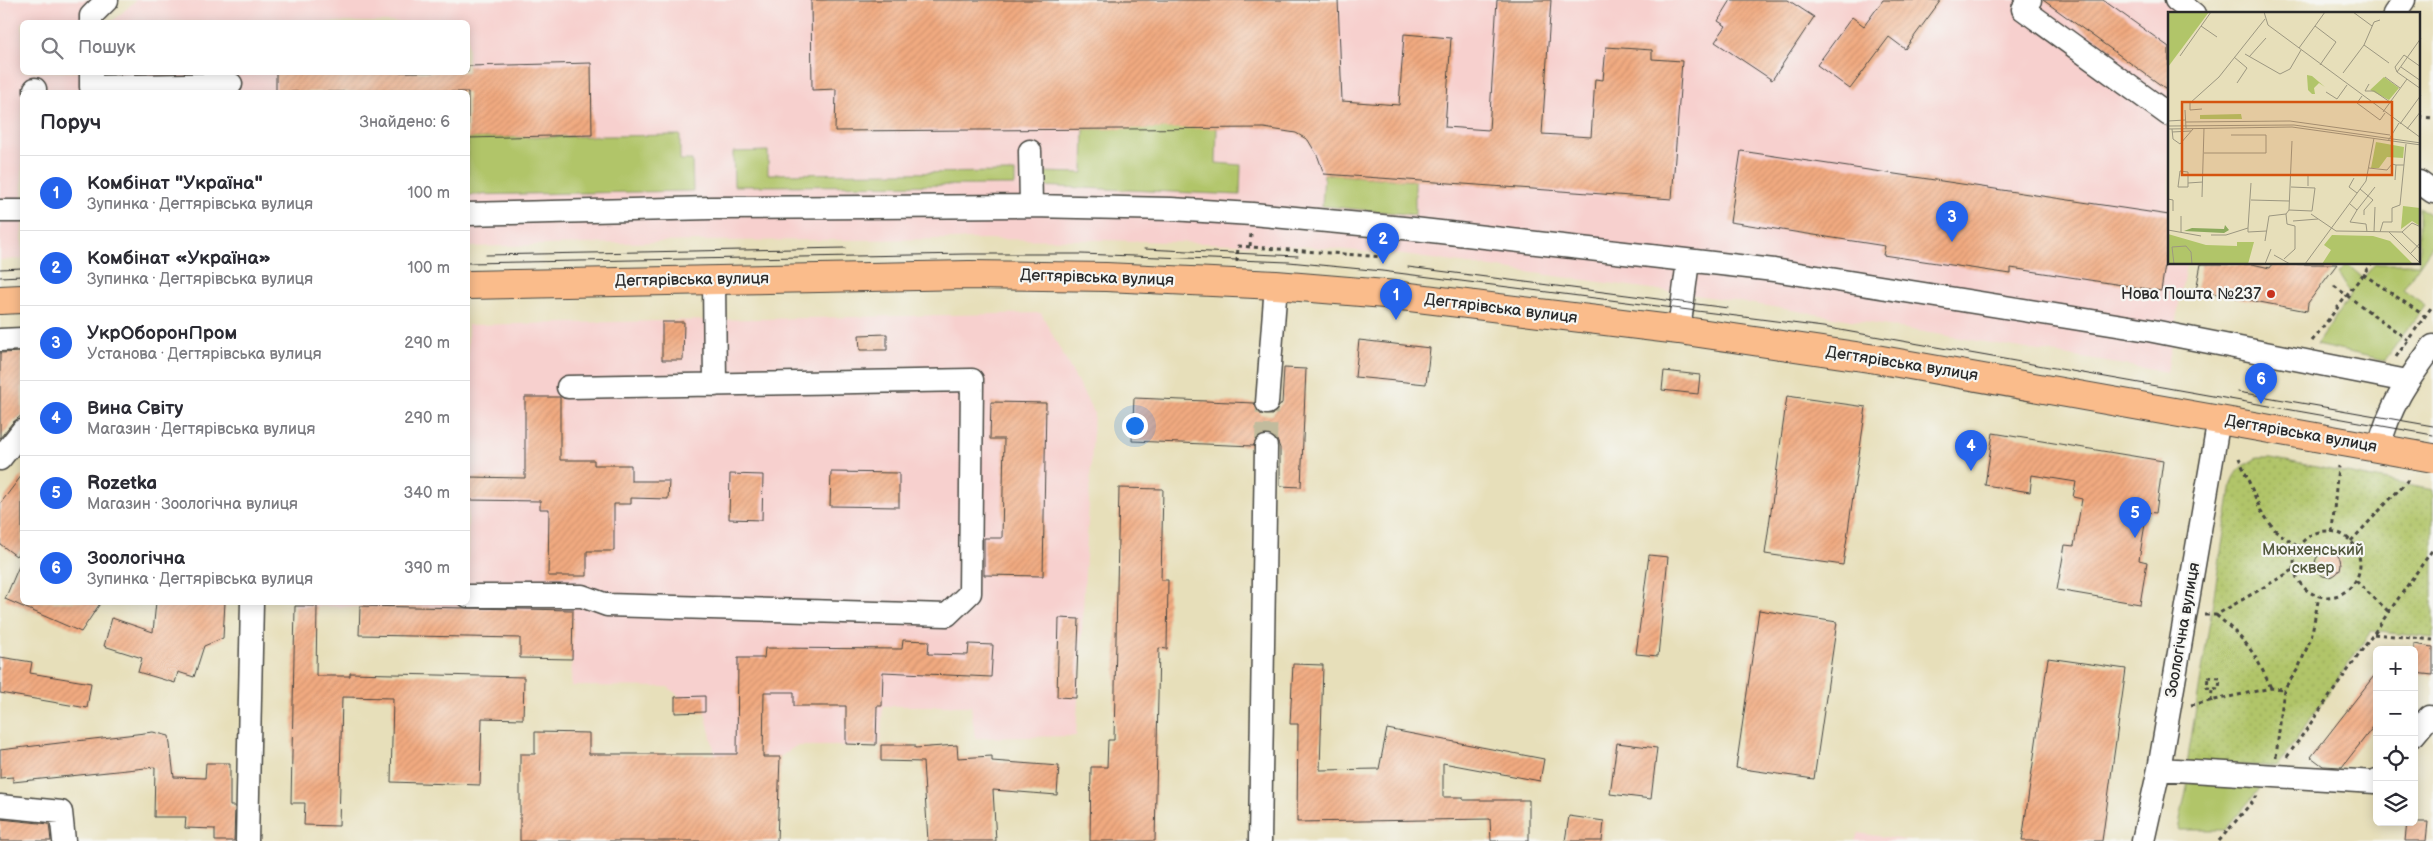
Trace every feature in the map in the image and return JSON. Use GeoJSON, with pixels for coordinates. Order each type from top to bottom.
{"type":"FeatureCollection","features":[{"type":"Feature","properties":{"kind":"main road","name":"Дегтярівська вулиця"},"geometry":{"type":"LineString","coordinates":[[470,285],[969,275],[1106,277],[1276,285],[1386,294],[1679,330],[1876,359],[2433,458]]}},
{"type":"Feature","properties":{"kind":"main road"},"geometry":{"type":"LineString","coordinates":[[0,300],[20,300]]}},
{"type":"Feature","properties":{"kind":"street"},"geometry":{"type":"LineString","coordinates":[[91,19],[108,0]]}},
{"type":"Feature","properties":{"kind":"street"},"geometry":{"type":"LineString","coordinates":[[2030,0],[2023,10],[2168,114]]}},
{"type":"Feature","properties":{"kind":"street"},"geometry":{"type":"LineString","coordinates":[[2176,0],[2191,12]]}},
{"type":"Feature","properties":{"kind":"street"},"geometry":{"type":"LineString","coordinates":[[91,75],[91,88],[231,84]]}},
{"type":"Feature","properties":{"kind":"street"},"geometry":{"type":"LineString","coordinates":[[1030,150],[1031,206]]}},
{"type":"Feature","properties":{"kind":"street"},"geometry":{"type":"LineString","coordinates":[[2420,183],[2433,192]]}},
{"type":"Feature","properties":{"kind":"street"},"geometry":{"type":"LineString","coordinates":[[470,214],[711,208],[1031,206],[1171,209],[1252,214],[1414,229],[1774,270],[2148,330],[2407,381]]}},
{"type":"Feature","properties":{"kind":"street"},"geometry":{"type":"LineString","coordinates":[[0,211],[20,211]]}},
{"type":"Feature","properties":{"kind":"street"},"geometry":{"type":"LineString","coordinates":[[1679,330],[1688,261]]}},
{"type":"Feature","properties":{"kind":"street"},"geometry":{"type":"LineString","coordinates":[[714,279],[715,385]]}},
{"type":"Feature","properties":{"kind":"street"},"geometry":{"type":"LineString","coordinates":[[1267,404],[1276,285]]}},
{"type":"Feature","properties":{"kind":"street"},"geometry":{"type":"LineString","coordinates":[[0,340],[20,340]]}},
{"type":"Feature","properties":{"kind":"street"},"geometry":{"type":"LineString","coordinates":[[2378,448],[2387,418],[2407,381],[2433,346]]}},
{"type":"Feature","properties":{"kind":"street"},"geometry":{"type":"LineString","coordinates":[[470,596],[582,596],[607,605],[947,616],[970,593],[972,380],[568,387]]}},
{"type":"Feature","properties":{"kind":"street","name":"Зоологічна вулиця"},"geometry":{"type":"LineString","coordinates":[[2143,841],[2159,769],[2219,419]]}},
{"type":"Feature","properties":{"kind":"street"},"geometry":{"type":"LineString","coordinates":[[0,459],[20,433]]}},
{"type":"Feature","properties":{"kind":"street"},"geometry":{"type":"LineString","coordinates":[[1260,841],[1266,447]]}},
{"type":"Feature","properties":{"kind":"street"},"geometry":{"type":"LineString","coordinates":[[246,841],[252,605]]}},
{"type":"Feature","properties":{"kind":"street"},"geometry":{"type":"LineString","coordinates":[[2418,729],[2428,717],[2433,718]]}},
{"type":"Feature","properties":{"kind":"street"},"geometry":{"type":"LineString","coordinates":[[2159,769],[2376,781]]}},
{"type":"Feature","properties":{"kind":"street"},"geometry":{"type":"LineString","coordinates":[[0,806],[62,812],[64,841]]}},
{"type":"Feature","properties":{"kind":"path"},"geometry":{"type":"LineString","coordinates":[[2420,117],[2433,117]]}},
{"type":"Feature","properties":{"kind":"path"},"geometry":{"type":"LineString","coordinates":[[1237,266],[1238,246],[1383,257]]}},
{"type":"Feature","properties":{"kind":"path"},"geometry":{"type":"LineString","coordinates":[[2310,344],[2370,265]]}},
{"type":"Feature","properties":{"kind":"path"},"geometry":{"type":"LineString","coordinates":[[2363,274],[2425,316]]}},
{"type":"Feature","properties":{"kind":"path"},"geometry":{"type":"LineString","coordinates":[[2334,286],[2408,340]]}},
{"type":"Feature","properties":{"kind":"path"},"geometry":{"type":"LineString","coordinates":[[2239,458],[2262,511],[2275,530],[2299,548]]}},
{"type":"Feature","properties":{"kind":"path"},"geometry":{"type":"LineString","coordinates":[[2332,532],[2338,466]]}},
{"type":"Feature","properties":{"kind":"path"},"geometry":{"type":"LineString","coordinates":[[2351,541],[2408,480]]}},
{"type":"Feature","properties":{"kind":"path"},"geometry":{"type":"LineString","coordinates":[[2332,532],[2351,541],[2357,550],[2360,560],[2360,571],[2356,581],[2350,589],[2340,595],[2319,596],[2309,592],[2301,584],[2295,569],[2294,564],[2299,548],[2310,536],[2332,532]]}},
{"type":"Feature","properties":{"kind":"path"},"geometry":{"type":"LineString","coordinates":[[2219,841],[2274,776],[2433,548]]}},
{"type":"Feature","properties":{"kind":"path"},"geometry":{"type":"LineString","coordinates":[[2216,615],[2295,569]]}},
{"type":"Feature","properties":{"kind":"path"},"geometry":{"type":"LineString","coordinates":[[2356,581],[2389,612]]}},
{"type":"Feature","properties":{"kind":"path"},"geometry":{"type":"LineString","coordinates":[[2274,776],[2284,689],[2298,669],[2312,638],[2319,596]]}},
{"type":"Feature","properties":{"kind":"path"},"geometry":{"type":"LineString","coordinates":[[2205,614],[2216,615],[2242,637],[2257,657],[2271,688]]}},
{"type":"Feature","properties":{"kind":"path"},"geometry":{"type":"LineString","coordinates":[[2374,634],[2433,640]]}},
{"type":"Feature","properties":{"kind":"path"},"geometry":{"type":"LineString","coordinates":[[2208,677],[2220,678],[2219,689],[2212,689],[2207,688],[2208,677]]}},
{"type":"Feature","properties":{"kind":"path"},"geometry":{"type":"LineString","coordinates":[[2191,705],[2271,688],[2284,689]]}},
{"type":"Feature","properties":{"kind":"path"},"geometry":{"type":"LineString","coordinates":[[2211,702],[2212,689]]}},
{"type":"Feature","properties":{"kind":"shaded area"},"geometry":{"type":"Polygon","coordinates":[[[0,0],[95,0],[87,20],[20,20],[20,75],[470,75],[470,20],[114,20],[136,0],[2166,0],[2181,12],[2168,12],[2168,265],[2186,265],[2167,372],[1724,299],[1403,255],[1301,246],[1105,240],[958,239],[700,241],[470,247],[470,90],[20,90],[20,259],[0,260],[0,0]]]}},
{"type":"Feature","properties":{"kind":"shaded area"},"geometry":{"type":"Polygon","coordinates":[[[1041,313],[1094,413],[1076,736],[975,738],[971,706],[883,706],[880,746],[796,746],[780,757],[715,754],[705,712],[704,696],[680,697],[668,687],[571,686],[573,610],[295,606],[470,605],[470,325],[1041,313]]]}},
{"type":"Feature","properties":{"kind":"shaded area"},"geometry":{"type":"Polygon","coordinates":[[[1858,833],[1911,841],[1855,841],[1858,833]]]}},
{"type":"Feature","properties":{"kind":"green space"},"geometry":{"type":"Polygon","coordinates":[[[1217,127],[1216,163],[1241,165],[1240,195],[1037,186],[1037,172],[1083,173],[1084,129],[1217,127]]]}},
{"type":"Feature","properties":{"kind":"green space"},"geometry":{"type":"Polygon","coordinates":[[[680,135],[680,160],[692,160],[693,191],[470,195],[470,138],[680,135]]]}},
{"type":"Feature","properties":{"kind":"green space"},"geometry":{"type":"Polygon","coordinates":[[[768,151],[768,174],[1015,172],[1015,185],[734,186],[733,152],[768,151]]]}},
{"type":"Feature","properties":{"kind":"green space"},"geometry":{"type":"Polygon","coordinates":[[[1324,174],[1415,181],[1415,215],[1322,206],[1324,174]]]}},
{"type":"Feature","properties":{"kind":"green space"},"geometry":{"type":"Polygon","coordinates":[[[2420,208],[2433,217],[2433,245],[2420,264],[2420,208]]]}},
{"type":"Feature","properties":{"kind":"green space"},"geometry":{"type":"Polygon","coordinates":[[[2348,265],[2363,278],[2374,265],[2419,265],[2403,289],[2425,305],[2385,360],[2316,345],[2351,294],[2338,273],[2348,265]]]}},
{"type":"Feature","properties":{"kind":"green space","name":"Мюнхенський сквер"},"geometry":{"type":"Polygon","coordinates":[[[2257,458],[2271,458],[2433,490],[2433,638],[2371,631],[2278,766],[2187,764],[2232,483],[2236,474],[2242,468],[2257,458]]]}},
{"type":"Feature","properties":{"kind":"green space"},"geometry":{"type":"Polygon","coordinates":[[[2189,776],[2268,779],[2225,830],[2178,830],[2189,776]]]}},
{"type":"Feature","properties":{"kind":"building"},"geometry":{"type":"Polygon","coordinates":[[[811,0],[1338,0],[1342,101],[1399,105],[1404,34],[1451,38],[1445,127],[1489,130],[1497,0],[1551,0],[1542,134],[1591,137],[1595,79],[1603,80],[1606,47],[1652,50],[1652,59],[1682,61],[1672,199],[1324,174],[1318,157],[1308,140],[1296,133],[1264,128],[835,131],[836,89],[812,90],[811,0]]]}},
{"type":"Feature","properties":{"kind":"building"},"geometry":{"type":"Polygon","coordinates":[[[1731,0],[1788,0],[1814,17],[1772,80],[1715,42],[1726,26],[1718,21],[1731,0]]]}},
{"type":"Feature","properties":{"kind":"building"},"geometry":{"type":"Polygon","coordinates":[[[1883,0],[1941,0],[1905,49],[1889,37],[1850,89],[1817,65],[1852,17],[1864,26],[1883,0]]]}},
{"type":"Feature","properties":{"kind":"building"},"geometry":{"type":"Polygon","coordinates":[[[2043,0],[2103,0],[2168,46],[2168,90],[2043,0]]]}},
{"type":"Feature","properties":{"kind":"building"},"geometry":{"type":"Polygon","coordinates":[[[591,63],[592,135],[470,138],[470,90],[276,90],[276,75],[470,75],[470,66],[591,63]]]}},
{"type":"Feature","properties":{"kind":"building"},"geometry":{"type":"Polygon","coordinates":[[[1741,151],[2168,215],[2168,246],[2161,291],[2011,268],[2011,274],[1883,255],[1885,246],[1730,222],[1741,151]]]}},
{"type":"Feature","properties":{"kind":"building"},"geometry":{"type":"Polygon","coordinates":[[[2201,265],[2256,265],[2270,268],[2272,265],[2336,265],[2308,303],[2307,311],[2196,290],[2201,265]]]}},
{"type":"Feature","properties":{"kind":"building"},"geometry":{"type":"Polygon","coordinates":[[[662,322],[684,322],[683,360],[662,360],[662,322]]]}},
{"type":"Feature","properties":{"kind":"building"},"geometry":{"type":"Polygon","coordinates":[[[887,334],[887,350],[860,350],[859,335],[887,334]]]}},
{"type":"Feature","properties":{"kind":"building"},"geometry":{"type":"Polygon","coordinates":[[[1359,340],[1430,348],[1426,384],[1355,377],[1359,340]]]}},
{"type":"Feature","properties":{"kind":"building"},"geometry":{"type":"Polygon","coordinates":[[[20,352],[20,417],[0,438],[0,353],[20,352]]]}},
{"type":"Feature","properties":{"kind":"building"},"geometry":{"type":"Polygon","coordinates":[[[1284,368],[1306,369],[1301,487],[1280,486],[1280,448],[1277,440],[1267,434],[1259,436],[1253,446],[1132,441],[1134,398],[1254,403],[1260,414],[1272,415],[1282,403],[1284,368]]]}},
{"type":"Feature","properties":{"kind":"building"},"geometry":{"type":"Polygon","coordinates":[[[1664,371],[1700,375],[1698,394],[1662,390],[1664,371]]]}},
{"type":"Feature","properties":{"kind":"building"},"geometry":{"type":"Polygon","coordinates":[[[1787,396],[1866,407],[1843,565],[1765,554],[1787,396]]]}},
{"type":"Feature","properties":{"kind":"building"},"geometry":{"type":"Polygon","coordinates":[[[525,397],[560,397],[560,460],[594,460],[594,465],[631,465],[631,481],[669,481],[668,499],[631,498],[631,504],[614,504],[614,551],[587,551],[587,576],[548,576],[549,509],[540,509],[540,501],[470,500],[470,477],[525,478],[525,397]]]}},
{"type":"Feature","properties":{"kind":"building"},"geometry":{"type":"Polygon","coordinates":[[[991,402],[1046,403],[1043,576],[984,575],[984,538],[1002,538],[1004,439],[990,439],[991,402]]]}},
{"type":"Feature","properties":{"kind":"building"},"geometry":{"type":"Polygon","coordinates":[[[1993,433],[2163,461],[2156,513],[2147,512],[2139,560],[2147,562],[2140,604],[2057,590],[2065,545],[2074,546],[2082,499],[2073,497],[2076,482],[2032,475],[2030,492],[1985,485],[1993,433]]]}},
{"type":"Feature","properties":{"kind":"building"},"geometry":{"type":"Polygon","coordinates":[[[831,472],[899,473],[899,507],[830,506],[831,472]]]}},
{"type":"Feature","properties":{"kind":"building"},"geometry":{"type":"Polygon","coordinates":[[[730,474],[763,475],[762,520],[729,519],[730,474]]]}},
{"type":"Feature","properties":{"kind":"building"},"geometry":{"type":"Polygon","coordinates":[[[20,478],[20,551],[16,556],[0,544],[0,504],[20,478]]]}},
{"type":"Feature","properties":{"kind":"building"},"geometry":{"type":"Polygon","coordinates":[[[1119,488],[1163,489],[1161,580],[1168,580],[1167,649],[1159,648],[1155,841],[1090,841],[1091,767],[1107,767],[1108,740],[1114,740],[1119,488]]]}},
{"type":"Feature","properties":{"kind":"building"},"geometry":{"type":"Polygon","coordinates":[[[2328,551],[2337,555],[2341,564],[2337,573],[2328,577],[2319,573],[2315,564],[2319,555],[2328,551]]]}},
{"type":"Feature","properties":{"kind":"building"},"geometry":{"type":"Polygon","coordinates":[[[1649,555],[1668,557],[1658,656],[1636,654],[1649,555]]]}},
{"type":"Feature","properties":{"kind":"building"},"geometry":{"type":"Polygon","coordinates":[[[20,564],[20,605],[99,605],[81,632],[5,599],[20,564]]]}},
{"type":"Feature","properties":{"kind":"building"},"geometry":{"type":"Polygon","coordinates":[[[156,605],[225,605],[223,638],[204,646],[194,677],[178,672],[175,683],[138,672],[142,658],[104,646],[112,618],[153,632],[156,605]]]}},
{"type":"Feature","properties":{"kind":"building"},"geometry":{"type":"Polygon","coordinates":[[[295,606],[317,606],[316,676],[350,676],[350,673],[524,677],[523,719],[482,718],[480,785],[391,782],[393,698],[342,697],[339,826],[304,825],[305,803],[291,803],[295,606]]]}},
{"type":"Feature","properties":{"kind":"building"},"geometry":{"type":"Polygon","coordinates":[[[360,606],[573,610],[572,659],[520,658],[520,638],[359,635],[360,606]]]}},
{"type":"Feature","properties":{"kind":"building"},"geometry":{"type":"Polygon","coordinates":[[[1759,610],[1837,622],[1814,779],[1736,768],[1759,610]]]}},
{"type":"Feature","properties":{"kind":"building"},"geometry":{"type":"Polygon","coordinates":[[[1059,618],[1079,619],[1076,698],[1057,697],[1059,618]]]}},
{"type":"Feature","properties":{"kind":"building"},"geometry":{"type":"Polygon","coordinates":[[[903,640],[929,641],[928,654],[968,655],[969,644],[993,645],[991,677],[883,672],[882,706],[877,706],[876,745],[846,744],[846,706],[794,706],[794,692],[764,692],[763,757],[780,757],[777,841],[520,841],[520,754],[535,754],[535,732],[589,733],[589,754],[737,754],[738,658],[764,658],[765,648],[902,649],[903,640]]]}},
{"type":"Feature","properties":{"kind":"building"},"geometry":{"type":"Polygon","coordinates":[[[2414,644],[2433,647],[2433,675],[2418,673],[2418,646],[2414,646],[2414,644]]]}},
{"type":"Feature","properties":{"kind":"building"},"geometry":{"type":"Polygon","coordinates":[[[0,657],[32,662],[30,673],[91,683],[87,708],[0,693],[0,657]]]}},
{"type":"Feature","properties":{"kind":"building"},"geometry":{"type":"Polygon","coordinates":[[[2048,658],[2126,669],[2102,841],[2022,841],[2048,658]]]}},
{"type":"Feature","properties":{"kind":"building"},"geometry":{"type":"Polygon","coordinates":[[[1293,664],[1323,665],[1320,770],[1379,769],[1387,729],[1544,759],[1540,781],[1443,763],[1443,797],[1463,797],[1463,800],[1529,800],[1529,841],[1491,841],[1490,819],[1297,822],[1298,724],[1290,724],[1293,664]]]}},
{"type":"Feature","properties":{"kind":"building"},"geometry":{"type":"Polygon","coordinates":[[[2373,677],[2373,727],[2342,767],[2323,766],[2311,757],[2373,677]]]}},
{"type":"Feature","properties":{"kind":"building"},"geometry":{"type":"Polygon","coordinates":[[[705,696],[705,712],[675,713],[675,697],[705,696]]]}},
{"type":"Feature","properties":{"kind":"building"},"geometry":{"type":"Polygon","coordinates":[[[153,732],[169,736],[174,777],[205,778],[206,763],[230,763],[230,806],[235,806],[234,841],[215,841],[215,829],[185,828],[186,817],[154,817],[155,767],[13,782],[13,777],[0,778],[0,750],[153,732]]]}},
{"type":"Feature","properties":{"kind":"building"},"geometry":{"type":"Polygon","coordinates":[[[1617,743],[1657,748],[1651,799],[1610,794],[1617,743]]]}},
{"type":"Feature","properties":{"kind":"building"},"geometry":{"type":"Polygon","coordinates":[[[881,745],[915,745],[915,748],[957,745],[958,758],[992,756],[992,761],[1059,766],[1057,795],[993,790],[996,841],[928,841],[923,762],[881,761],[881,745]]]}},
{"type":"Feature","properties":{"kind":"building"},"geometry":{"type":"Polygon","coordinates":[[[1569,816],[1604,821],[1602,841],[1565,841],[1569,816]]]}},
{"type":"Feature","properties":{"kind":"building"},"geometry":{"type":"Polygon","coordinates":[[[0,819],[49,824],[51,841],[0,841],[0,819]]]}},
{"type":"Feature","properties":{"kind":"building"},"geometry":{"type":"Polygon","coordinates":[[[2418,822],[2428,822],[2426,841],[2405,841],[2407,826],[2418,826],[2418,822]]]}},
{"type":"Feature","properties":{"kind":"tunnel"},"geometry":{"type":"LineString","coordinates":[[1266,447],[1267,403]]}},
{"type":"Feature","properties":{"kind":"tram line"},"geometry":{"type":"LineString","coordinates":[[486,255],[846,248]]}},
{"type":"Feature","properties":{"kind":"tram line"},"geometry":{"type":"LineString","coordinates":[[1144,249],[1298,256]]}},
{"type":"Feature","properties":{"kind":"tram line"},"geometry":{"type":"LineString","coordinates":[[470,263],[967,254],[1081,254],[1289,262],[1382,271],[1823,327],[2433,435]]}},
{"type":"Feature","properties":{"kind":"tram line"},"geometry":{"type":"LineString","coordinates":[[1408,267],[1728,308]]}},
{"type":"Feature","properties":{"kind":"tram line"},"geometry":{"type":"LineString","coordinates":[[0,269],[20,268]]}},
{"type":"Feature","properties":{"kind":"tram line"},"geometry":{"type":"LineString","coordinates":[[0,277],[20,276]]}},
{"type":"Feature","properties":{"kind":"tram line"},"geometry":{"type":"LineString","coordinates":[[2238,392],[2433,426]]}},
{"type":"Feature","properties":{"kind":"place","name":"УкрОборонПром"},"geometry":{"type":"Point","coordinates":[1952,242]}},
{"type":"Feature","properties":{"kind":"place","name":"Комбінат «Україна»"},"geometry":{"type":"Point","coordinates":[1383,264]}},
{"type":"Feature","properties":{"kind":"place","name":"Нова Пошта №237"},"geometry":{"type":"Point","coordinates":[2271,294]}},
{"type":"Feature","properties":{"kind":"place","name":"Комбінат \"Україна\""},"geometry":{"type":"Point","coordinates":[1396,320]}},
{"type":"Feature","properties":{"kind":"place","name":"Зоологічна"},"geometry":{"type":"Point","coordinates":[2261,404]}},
{"type":"Feature","properties":{"kind":"place","name":"Вина Світу"},"geometry":{"type":"Point","coordinates":[1971,471]}},
{"type":"Feature","properties":{"kind":"place","name":"Rozetka"},"geometry":{"type":"Point","coordinates":[2135,538]}}]}
